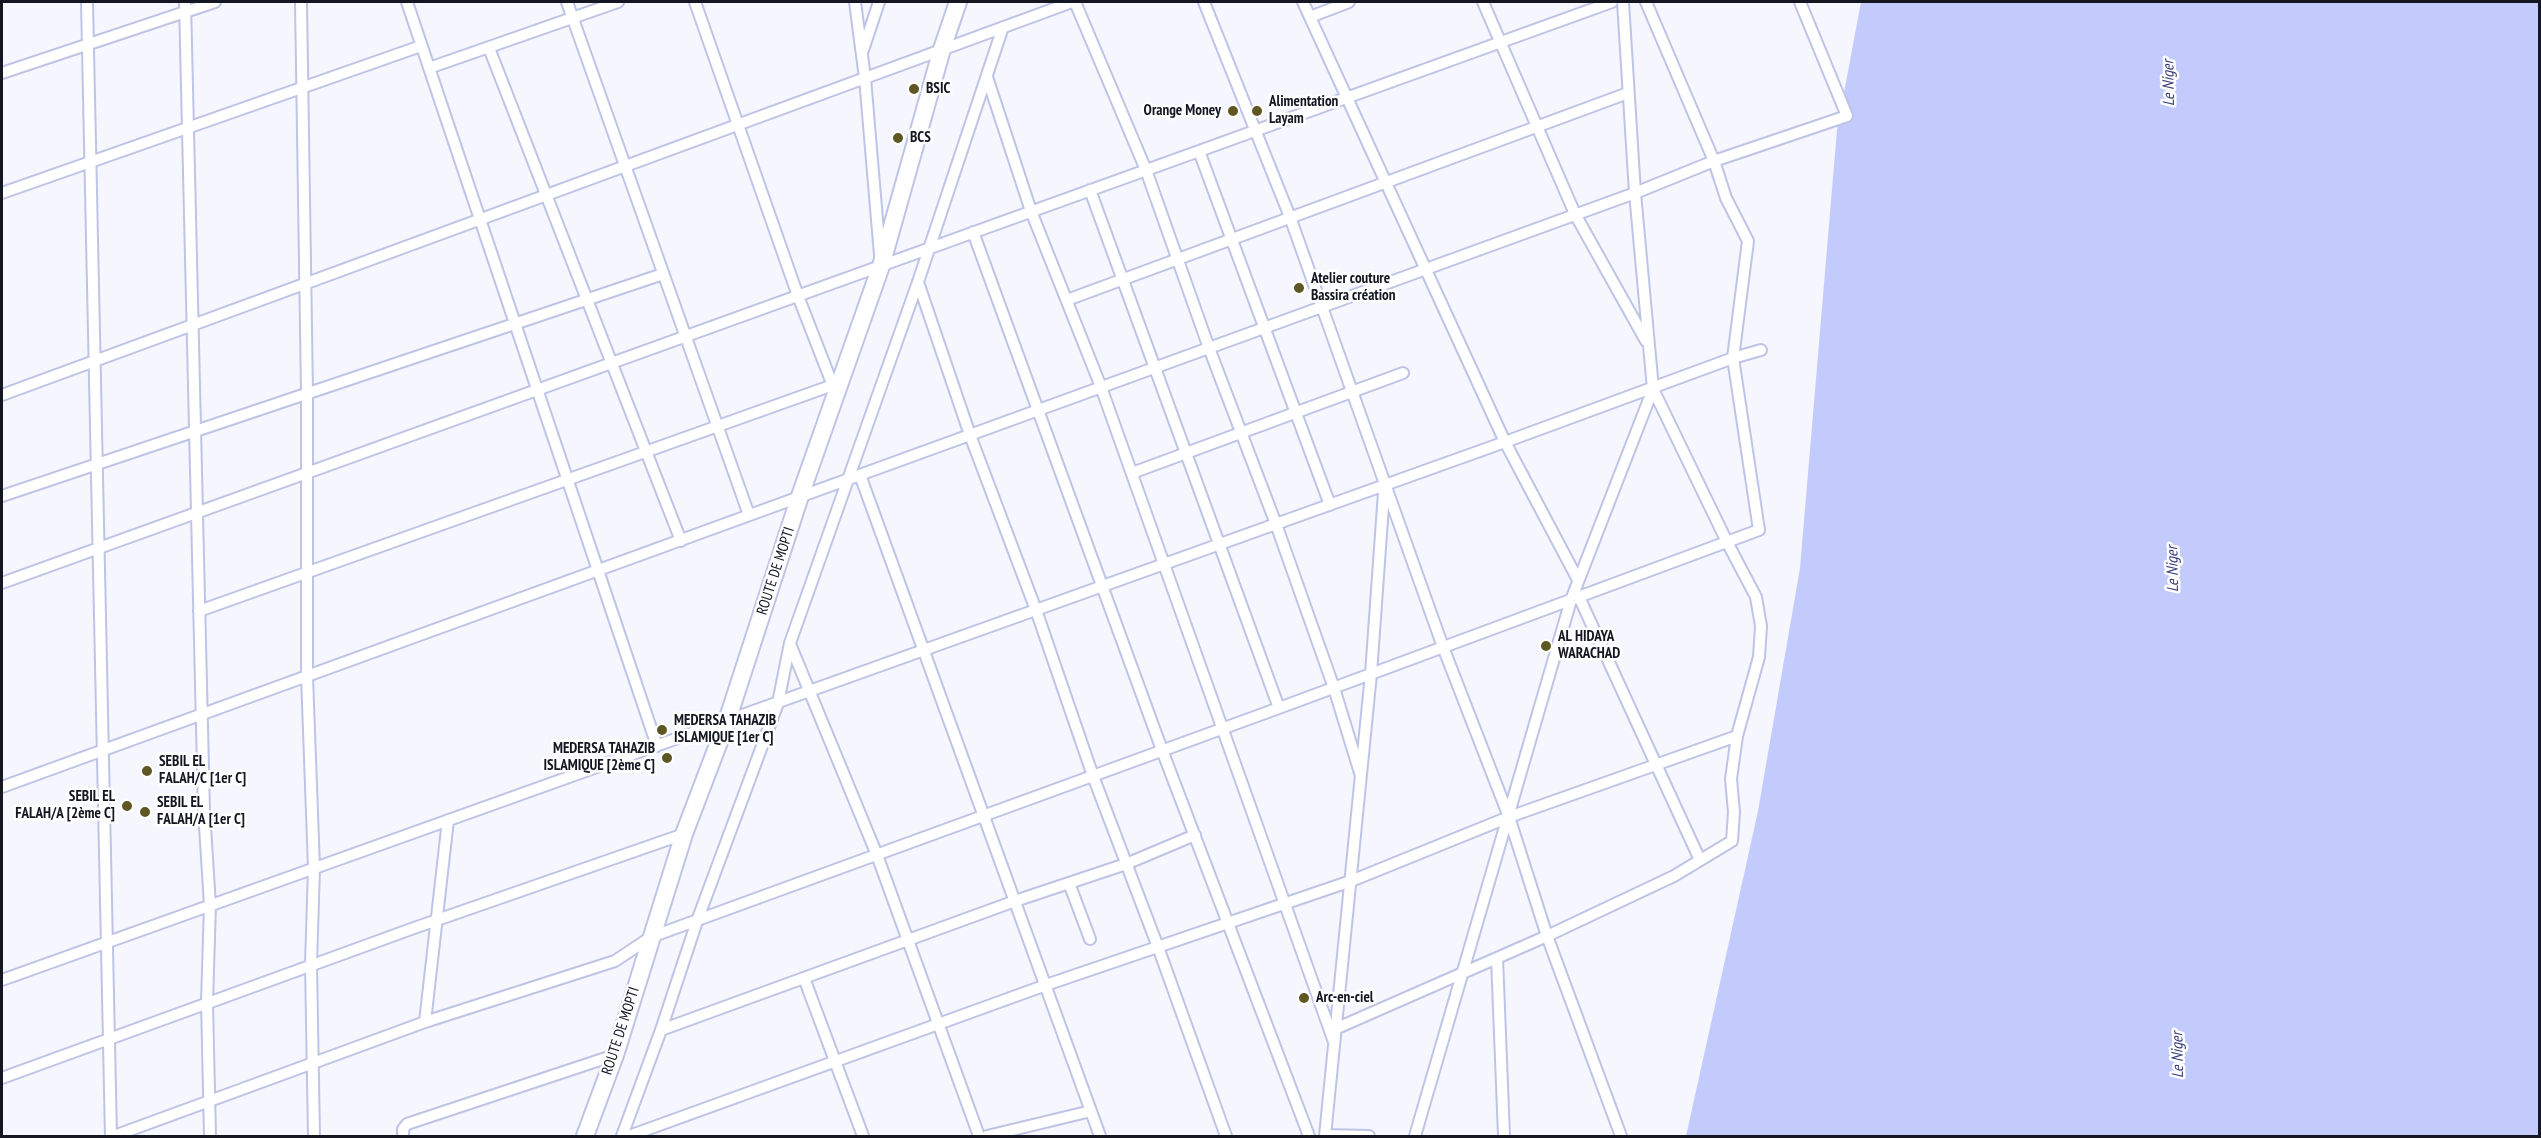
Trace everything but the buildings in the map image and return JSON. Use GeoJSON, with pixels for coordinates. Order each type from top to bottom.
{"type":"FeatureCollection","features":[{"type":"Feature","properties":{"kind":"highway","name":"ROUTE DE MOPTI"},"geometry":{"type":"LineString","coordinates":[[585,1137],[615,1055],[684,834],[727,721],[835,389],[881,266],[942,49],[958,2]]}},
{"type":"Feature","properties":{"kind":"street"},"geometry":{"type":"LineString","coordinates":[[87,2],[113,1137],[312,1066],[425,1022],[615,961],[651,937],[1443,648],[1759,530],[1733,358],[1748,242],[1726,198],[1714,161],[1646,2]]}},
{"type":"Feature","properties":{"kind":"street"},"geometry":{"type":"LineString","coordinates":[[2,73],[88,44],[185,6],[215,2]]}},
{"type":"Feature","properties":{"kind":"street"},"geometry":{"type":"LineString","coordinates":[[301,2],[307,393],[307,676],[314,868],[311,964],[314,1137]]}},
{"type":"Feature","properties":{"kind":"street"},"geometry":{"type":"LineString","coordinates":[[406,2],[657,746]]}},
{"type":"Feature","properties":{"kind":"street"},"geometry":{"type":"LineString","coordinates":[[567,2],[749,515]]}},
{"type":"Feature","properties":{"kind":"street"},"geometry":{"type":"LineString","coordinates":[[429,68],[618,2]]}},
{"type":"Feature","properties":{"kind":"street"},"geometry":{"type":"LineString","coordinates":[[200,611],[718,426],[835,389],[798,296],[695,2]]}},
{"type":"Feature","properties":{"kind":"street"},"geometry":{"type":"LineString","coordinates":[[855,2],[865,78],[881,266]]}},
{"type":"Feature","properties":{"kind":"street"},"geometry":{"type":"LineString","coordinates":[[862,53],[879,2]]}},
{"type":"Feature","properties":{"kind":"street"},"geometry":{"type":"LineString","coordinates":[[2,395],[1074,2],[1146,170],[1209,348],[1276,524],[1334,688],[1360,773]]}},
{"type":"Feature","properties":{"kind":"street"},"geometry":{"type":"LineString","coordinates":[[1204,2],[1290,217],[1443,648],[1509,817],[1547,936],[1621,1137]]}},
{"type":"Feature","properties":{"kind":"street"},"geometry":{"type":"LineString","coordinates":[[1303,2],[1505,442],[1578,580]]}},
{"type":"Feature","properties":{"kind":"street"},"geometry":{"type":"LineString","coordinates":[[1310,17],[1349,2]]}},
{"type":"Feature","properties":{"kind":"street"},"geometry":{"type":"LineString","coordinates":[[1483,2],[1575,214],[1648,345]]}},
{"type":"Feature","properties":{"kind":"street"},"geometry":{"type":"LineString","coordinates":[[2,583],[1612,2]]}},
{"type":"Feature","properties":{"kind":"street"},"geometry":{"type":"LineString","coordinates":[[1335,1029],[1547,936],[1674,876],[1732,841],[1734,812],[1731,779],[1737,736],[1758,657],[1761,626],[1756,597],[1653,389],[1635,193],[1623,2]]}},
{"type":"Feature","properties":{"kind":"street"},"geometry":{"type":"LineString","coordinates":[[2,787],[1635,193],[1714,161],[1847,116],[1800,2]]}},
{"type":"Feature","properties":{"kind":"street"},"geometry":{"type":"LineString","coordinates":[[185,6],[204,811],[210,905],[207,1002],[210,1137]]}},
{"type":"Feature","properties":{"kind":"street"},"geometry":{"type":"LineString","coordinates":[[622,1137],[697,921],[778,703],[790,643],[854,477],[1003,27]]}},
{"type":"Feature","properties":{"kind":"street"},"geometry":{"type":"LineString","coordinates":[[2,193],[422,46]]}},
{"type":"Feature","properties":{"kind":"street"},"geometry":{"type":"LineString","coordinates":[[489,48],[681,541]]}},
{"type":"Feature","properties":{"kind":"street"},"geometry":{"type":"LineString","coordinates":[[987,76],[1031,211],[1101,387],[1334,1042]]}},
{"type":"Feature","properties":{"kind":"street"},"geometry":{"type":"LineString","coordinates":[[1067,300],[1628,93]]}},
{"type":"Feature","properties":{"kind":"street"},"geometry":{"type":"LineString","coordinates":[[1199,151],[1330,505]]}},
{"type":"Feature","properties":{"kind":"street"},"geometry":{"type":"LineString","coordinates":[[1090,190],[1279,708]]}},
{"type":"Feature","properties":{"kind":"street"},"geometry":{"type":"LineString","coordinates":[[974,232],[1162,750],[1309,1137]]}},
{"type":"Feature","properties":{"kind":"street"},"geometry":{"type":"LineString","coordinates":[[2,496],[663,274]]}},
{"type":"Feature","properties":{"kind":"street"},"geometry":{"type":"LineString","coordinates":[[918,282],[970,435],[1036,610],[1093,776],[1226,1137]]}},
{"type":"Feature","properties":{"kind":"street"},"geometry":{"type":"LineString","coordinates":[[2,980],[1653,389],[1733,358],[1761,351]]}},
{"type":"Feature","properties":{"kind":"street"},"geometry":{"type":"LineString","coordinates":[[1132,473],[1403,373]]}},
{"type":"Feature","properties":{"kind":"street"},"geometry":{"type":"LineString","coordinates":[[1415,1137],[1575,598],[1578,580],[1653,389]]}},
{"type":"Feature","properties":{"kind":"street"},"geometry":{"type":"LineString","coordinates":[[854,477],[925,650],[1100,1137]]}},
{"type":"Feature","properties":{"kind":"street"},"geometry":{"type":"LineString","coordinates":[[1369,1137],[1325,1136],[1371,674],[1384,485]]}},
{"type":"Feature","properties":{"kind":"street"},"geometry":{"type":"LineString","coordinates":[[1575,598],[1700,860]]}},
{"type":"Feature","properties":{"kind":"street"},"geometry":{"type":"LineString","coordinates":[[790,643],[877,855],[906,942],[939,1024],[979,1137]]}},
{"type":"Feature","properties":{"kind":"street"},"geometry":{"type":"LineString","coordinates":[[629,1137],[1046,985],[1351,881],[1509,817],[1737,736]]}},
{"type":"Feature","properties":{"kind":"street"},"geometry":{"type":"LineString","coordinates":[[425,1022],[448,820]]}},
{"type":"Feature","properties":{"kind":"street"},"geometry":{"type":"LineString","coordinates":[[2,1078],[311,964],[684,834]]}},
{"type":"Feature","properties":{"kind":"street"},"geometry":{"type":"LineString","coordinates":[[661,1030],[1015,901],[1126,864],[1195,835]]}},
{"type":"Feature","properties":{"kind":"street"},"geometry":{"type":"LineString","coordinates":[[1069,883],[1090,939]]}},
{"type":"Feature","properties":{"kind":"street"},"geometry":{"type":"LineString","coordinates":[[1497,958],[1504,1137]]}},
{"type":"Feature","properties":{"kind":"street"},"geometry":{"type":"LineString","coordinates":[[804,978],[838,1062],[863,1137]]}},
{"type":"Feature","properties":{"kind":"street"},"geometry":{"type":"LineString","coordinates":[[403,1137],[403,1129],[407,1124],[615,1055]]}},
{"type":"Feature","properties":{"kind":"street"},"geometry":{"type":"LineString","coordinates":[[987,1137],[1091,1111]]}},
{"type":"Feature","properties":{"kind":"water","name":"Le Niger"},"geometry":{"type":"Polygon","coordinates":[[[1861,2],[2539,2],[2539,1136],[1686,1136],[1758,811],[1800,568],[1837,130],[1861,2]]]}},
{"type":"Feature","properties":{"kind":"place","name":"BSIC"},"geometry":{"type":"Point","coordinates":[914,89]}},
{"type":"Feature","properties":{"kind":"place","name":"Orange Money"},"geometry":{"type":"Point","coordinates":[1233,111]}},
{"type":"Feature","properties":{"kind":"place","name":"Alimentation Layam"},"geometry":{"type":"Point","coordinates":[1257,111]}},
{"type":"Feature","properties":{"kind":"place","name":"BCS"},"geometry":{"type":"Point","coordinates":[898,138]}},
{"type":"Feature","properties":{"kind":"place","name":"Atelier couture Bassira création"},"geometry":{"type":"Point","coordinates":[1299,288]}},
{"type":"Feature","properties":{"kind":"place","name":"AL HIDAYA WARACHAD"},"geometry":{"type":"Point","coordinates":[1546,646]}},
{"type":"Feature","properties":{"kind":"place","name":"MEDERSA TAHAZIB ISLAMIQUE [1er C]"},"geometry":{"type":"Point","coordinates":[662,730]}},
{"type":"Feature","properties":{"kind":"place","name":"MEDERSA TAHAZIB ISLAMIQUE [2ème C]"},"geometry":{"type":"Point","coordinates":[667,758]}},
{"type":"Feature","properties":{"kind":"place","name":"SEBIL EL FALAH/C [1er C]"},"geometry":{"type":"Point","coordinates":[147,771]}},
{"type":"Feature","properties":{"kind":"place","name":"SEBIL EL FALAH/A [2ème C]"},"geometry":{"type":"Point","coordinates":[127,806]}},
{"type":"Feature","properties":{"kind":"place","name":"SEBIL EL FALAH/A [1er C]"},"geometry":{"type":"Point","coordinates":[145,812]}},
{"type":"Feature","properties":{"kind":"place","name":"Arc-en-ciel"},"geometry":{"type":"Point","coordinates":[1304,998]}}]}
